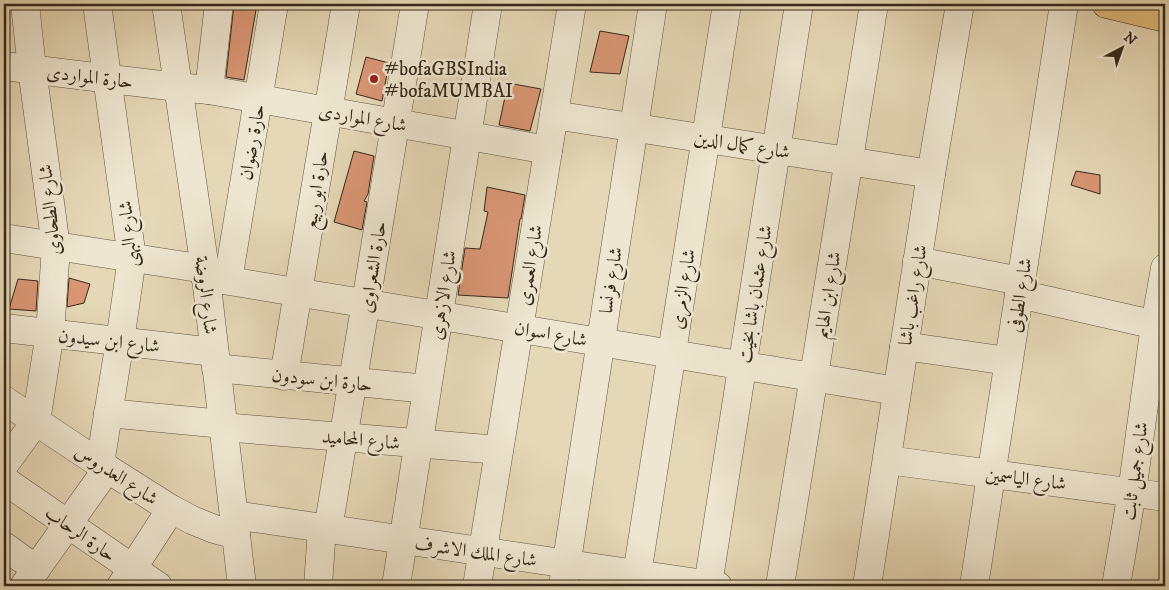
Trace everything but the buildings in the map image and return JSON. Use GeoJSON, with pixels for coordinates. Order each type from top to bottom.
{"type":"FeatureCollection","features":[{"type":"Feature","properties":{"kind":"main road"},"geometry":{"type":"LineString","coordinates":[[1106,4],[1165,18]]}},
{"type":"Feature","properties":{"kind":"street","name":"شارع الطحاوى"},"geometry":{"type":"LineString","coordinates":[[4,465],[36,421],[50,333],[56,247],[25,4]]}},
{"type":"Feature","properties":{"kind":"street","name":"شارع البهى"},"geometry":{"type":"LineString","coordinates":[[4,546],[30,578],[68,524],[104,467],[108,413],[132,258],[97,4]]}},
{"type":"Feature","properties":{"kind":"street","name":"شارع الروضة"},"geometry":{"type":"LineString","coordinates":[[166,4],[177,87],[212,275],[215,360],[242,586]]}},
{"type":"Feature","properties":{"kind":"street"},"geometry":{"type":"LineString","coordinates":[[209,90],[219,4]]}},
{"type":"Feature","properties":{"kind":"street","name":"حارة رضوان"},"geometry":{"type":"LineString","coordinates":[[212,275],[258,98],[274,4]]}},
{"type":"Feature","properties":{"kind":"street","name":"حارة ابو ربيع"},"geometry":{"type":"LineString","coordinates":[[284,376],[346,4]]}},
{"type":"Feature","properties":{"kind":"street","name":"حارة الشعراوى"},"geometry":{"type":"LineString","coordinates":[[318,586],[325,529],[353,382],[414,4]]}},
{"type":"Feature","properties":{"kind":"street","name":"شارع الازهرى"},"geometry":{"type":"LineString","coordinates":[[396,586],[488,4]]}},
{"type":"Feature","properties":{"kind":"street","name":"شارع العمرى"},"geometry":{"type":"LineString","coordinates":[[477,586],[572,4]]}},
{"type":"Feature","properties":{"kind":"street","name":"شارع فرنسا"},"geometry":{"type":"LineString","coordinates":[[565,575],[653,4]]}},
{"type":"Feature","properties":{"kind":"street","name":"شارع الزمرى"},"geometry":{"type":"LineString","coordinates":[[642,579],[672,354],[727,4]]}},
{"type":"Feature","properties":{"kind":"street","name":"شارع عثمان باشا بخيت"},"geometry":{"type":"LineString","coordinates":[[713,585],[742,365],[799,4]]}},
{"type":"Feature","properties":{"kind":"street","name":"شارع ابن الهايم"},"geometry":{"type":"LineString","coordinates":[[780,586],[874,4]]}},
{"type":"Feature","properties":{"kind":"street","name":"شارع راغب باشا"},"geometry":{"type":"LineString","coordinates":[[867,586],[917,261],[960,4]]}},
{"type":"Feature","properties":{"kind":"street","name":"شارع الطوفى"},"geometry":{"type":"LineString","coordinates":[[974,586],[1064,4]]}},
{"type":"Feature","properties":{"kind":"street","name":"حارة المواردى"},"geometry":{"type":"LineString","coordinates":[[4,66],[177,87]]}},
{"type":"Feature","properties":{"kind":"street","name":"شارع المواردى"},"geometry":{"type":"LineString","coordinates":[[177,87],[258,98],[548,150]]}},
{"type":"Feature","properties":{"kind":"street","name":"شارع كمال الدين"},"geometry":{"type":"LineString","coordinates":[[554,115],[931,174]]}},
{"type":"Feature","properties":{"kind":"street","name":"شارع اسوان"},"geometry":{"type":"LineString","coordinates":[[4,238],[132,258],[298,291],[897,391]]}},
{"type":"Feature","properties":{"kind":"street"},"geometry":{"type":"LineString","coordinates":[[917,261],[1160,326]]}},
{"type":"Feature","properties":{"kind":"street","name":"شارع جميل ثابت"},"geometry":{"type":"LineString","coordinates":[[1116,586],[1160,326],[1165,268]]}},
{"type":"Feature","properties":{"kind":"street","name":"شارع ابن سيدون"},"geometry":{"type":"LineString","coordinates":[[4,328],[120,341],[215,360]]}},
{"type":"Feature","properties":{"kind":"street"},"geometry":{"type":"LineString","coordinates":[[904,346],[1008,362]]}},
{"type":"Feature","properties":{"kind":"street","name":"حارة ابن سودون"},"geometry":{"type":"LineString","coordinates":[[215,360],[284,376],[428,389]]}},
{"type":"Feature","properties":{"kind":"street","name":"شارع العدروس"},"geometry":{"type":"LineString","coordinates":[[4,400],[104,467],[192,520],[214,529],[235,525]]}},
{"type":"Feature","properties":{"kind":"street","name":"شارع المحاميد"},"geometry":{"type":"LineString","coordinates":[[108,413],[223,426],[499,450]]}},
{"type":"Feature","properties":{"kind":"street","name":"شارع الياسمين"},"geometry":{"type":"LineString","coordinates":[[887,460],[1165,497]]}},
{"type":"Feature","properties":{"kind":"street","name":"حارة الرحاب"},"geometry":{"type":"LineString","coordinates":[[4,480],[68,524],[127,577],[158,586]]}},
{"type":"Feature","properties":{"kind":"street"},"geometry":{"type":"LineString","coordinates":[[127,577],[172,509]]}},
{"type":"Feature","properties":{"kind":"street","name":"شارع الملك الاشرف"},"geometry":{"type":"LineString","coordinates":[[235,525],[325,529],[403,540],[482,552],[565,575],[713,585]]}},
{"type":"Feature","properties":{"kind":"place","name":"#bofaGBSIndia #bofaMUMBAI"},"geometry":{"type":"Point","coordinates":[374,79]}}]}
